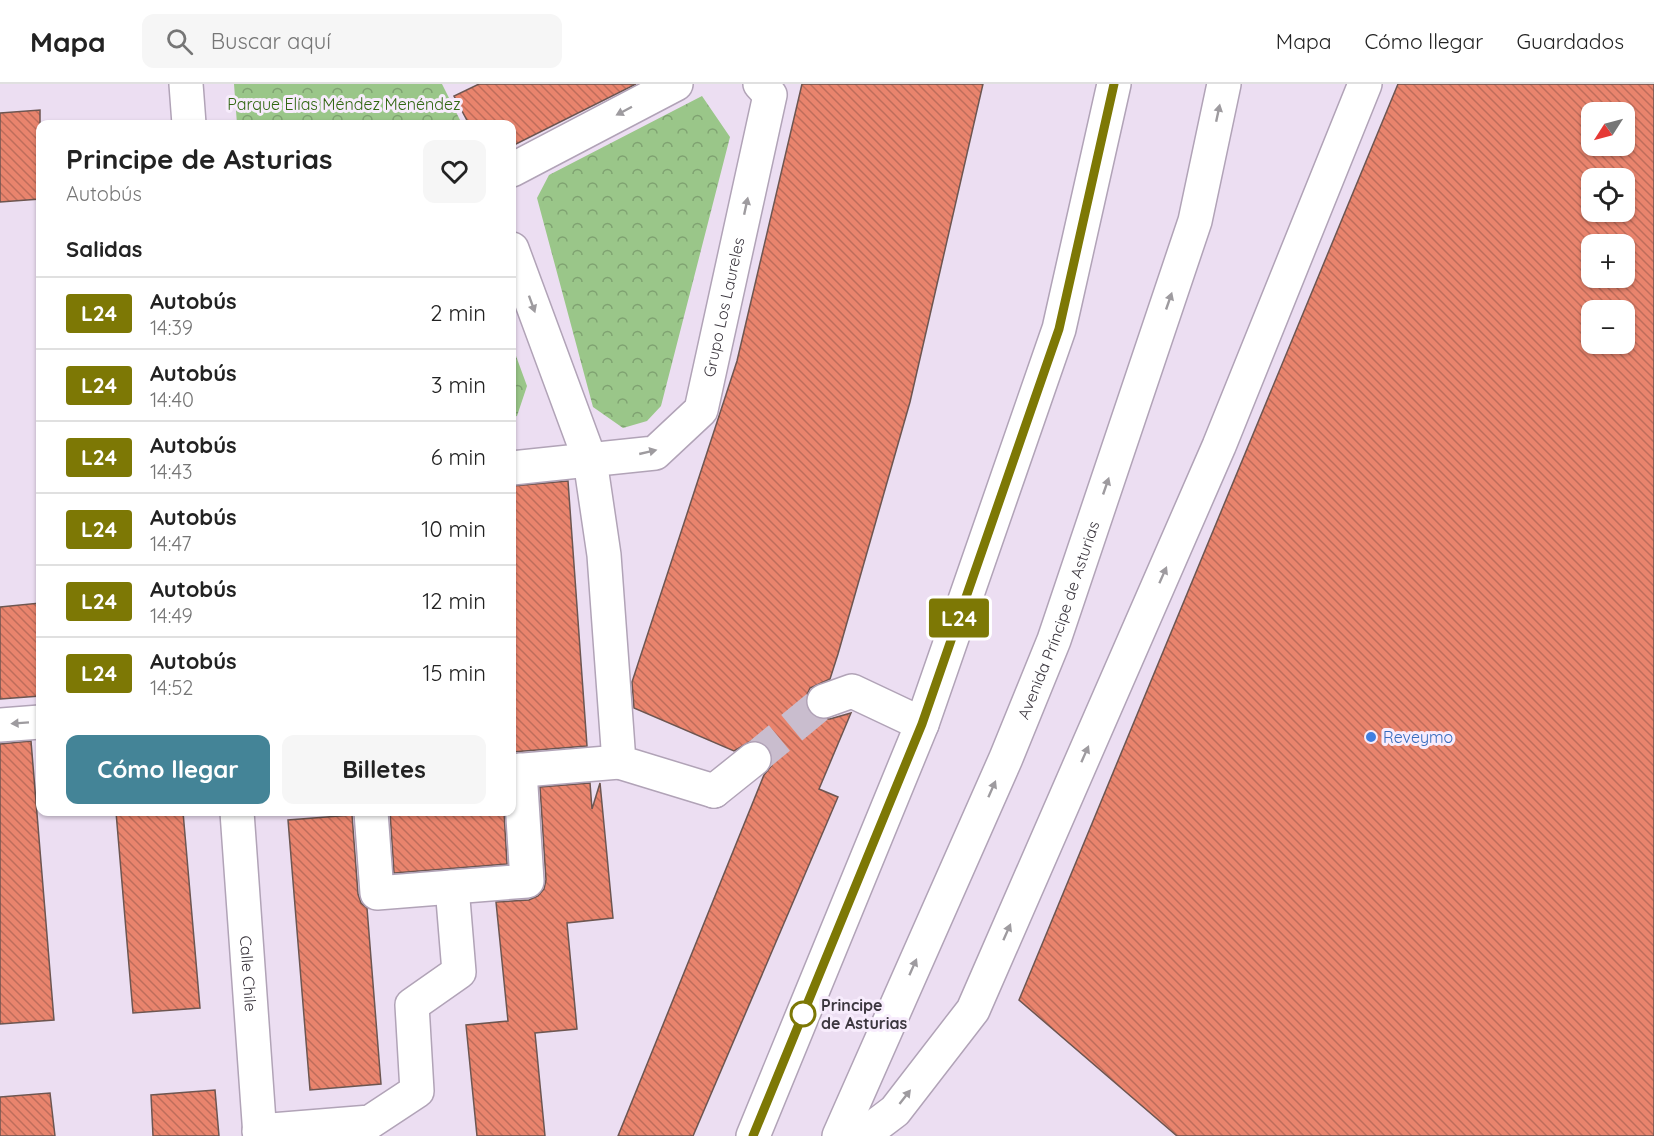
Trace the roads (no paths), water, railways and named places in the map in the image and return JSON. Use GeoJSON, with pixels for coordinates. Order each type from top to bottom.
{"type":"FeatureCollection","features":[{"type":"Feature","properties":{"kind":"main road"},"geometry":{"type":"LineString","coordinates":[[186,84],[189,120]]}},
{"type":"Feature","properties":{"kind":"main road"},"geometry":{"type":"LineString","coordinates":[[516,168],[676,84]]}},
{"type":"Feature","properties":{"kind":"main road","name":"Grupo Los Laureles"},"geometry":{"type":"LineString","coordinates":[[516,468],[655,453],[701,410],[771,95],[760,84]]}},
{"type":"Feature","properties":{"kind":"main road"},"geometry":{"type":"LineString","coordinates":[[753,1136],[922,724],[1059,329],[1114,84]]}},
{"type":"Feature","properties":{"kind":"main road","name":"Avenida Príncipe de Asturias"},"geometry":{"type":"LineString","coordinates":[[839,1136],[1006,758],[1054,640],[1196,221],[1224,84]]}},
{"type":"Feature","properties":{"kind":"main road"},"geometry":{"type":"LineString","coordinates":[[862,1136],[895,1111],[973,1010],[1219,446],[1365,84]]}},
{"type":"Feature","properties":{"kind":"main road"},"geometry":{"type":"LineString","coordinates":[[516,260],[590,460],[604,555],[619,762]]}},
{"type":"Feature","properties":{"kind":"main road"},"geometry":{"type":"LineString","coordinates":[[824,700],[852,691],[922,724]]}},
{"type":"Feature","properties":{"kind":"main road"},"geometry":{"type":"LineString","coordinates":[[0,725],[36,722]]}},
{"type":"Feature","properties":{"kind":"main road"},"geometry":{"type":"LineString","coordinates":[[371,816],[376,893],[527,881],[516,770],[619,762],[714,791],[754,759]]}},
{"type":"Feature","properties":{"kind":"main road","name":"Calle Chile"},"geometry":{"type":"LineString","coordinates":[[237,816],[260,1134]]}},
{"type":"Feature","properties":{"kind":"main road"},"geometry":{"type":"LineString","coordinates":[[260,1134],[370,1122],[417,1090],[412,1005],[459,972],[452,887]]}},
{"type":"Feature","properties":{"kind":"tunnel"},"geometry":{"type":"LineString","coordinates":[[754,759],[824,701]]}},
{"type":"Feature","properties":{"kind":"place","name":"Reveymo"},"geometry":{"type":"Point","coordinates":[1371,737]}},
{"type":"Feature","properties":{"kind":"place","name":"Principe de Asturias"},"geometry":{"type":"Point","coordinates":[803,1014]}},
{"type":"Feature","properties":{"kind":"park label","name":"Parque Elías Méndez Menéndez"},"geometry":{"type":"Point","coordinates":[344,104]}}]}
